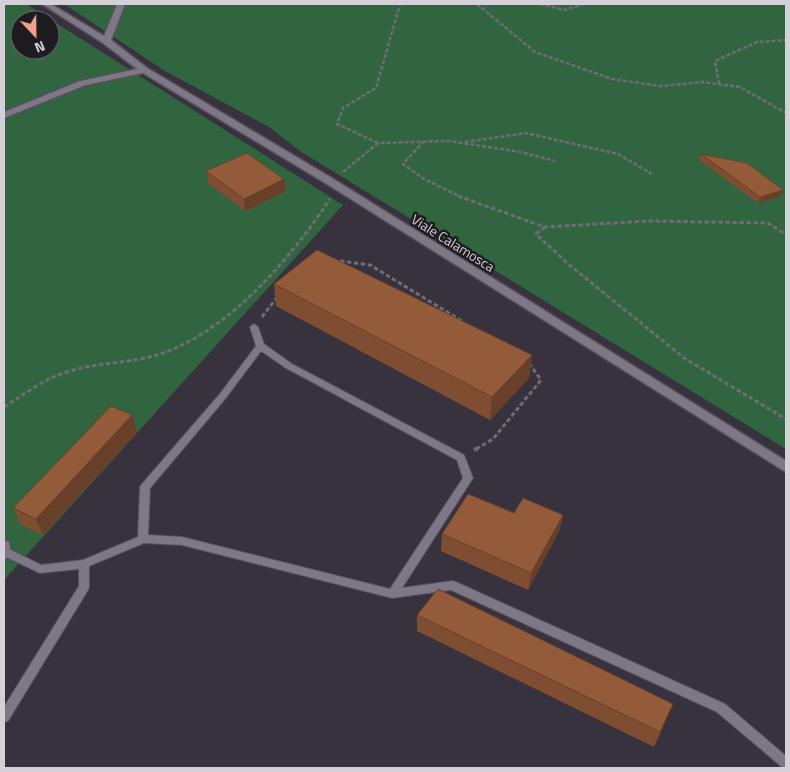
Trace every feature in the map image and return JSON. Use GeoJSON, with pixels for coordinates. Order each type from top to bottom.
{"type":"FeatureCollection","features":[{"type":"Feature","properties":{"kind":"street","name":"Viale Calamosca"},"geometry":{"type":"LineString","coordinates":[[46,4],[106,42],[144,70],[334,185],[786,467]]}},
{"type":"Feature","properties":{"kind":"street"},"geometry":{"type":"LineString","coordinates":[[106,42],[121,4]]}},
{"type":"Feature","properties":{"kind":"street"},"geometry":{"type":"LineString","coordinates":[[4,115],[83,83],[144,70]]}},
{"type":"Feature","properties":{"kind":"lane"},"geometry":{"type":"LineString","coordinates":[[254,328],[260,346],[289,366],[461,458],[468,478],[392,594]]}},
{"type":"Feature","properties":{"kind":"lane"},"geometry":{"type":"LineString","coordinates":[[143,539],[145,487],[222,397],[260,346]]}},
{"type":"Feature","properties":{"kind":"lane"},"geometry":{"type":"LineString","coordinates":[[4,550],[40,569],[84,564],[143,539],[182,541],[392,594],[452,585],[721,708],[786,763]]}},
{"type":"Feature","properties":{"kind":"lane"},"geometry":{"type":"LineString","coordinates":[[4,717],[84,587],[84,564]]}},
{"type":"Feature","properties":{"kind":"path"},"geometry":{"type":"LineString","coordinates":[[400,4],[398,5],[393,32],[376,88],[343,108],[337,124],[378,143],[459,142],[521,152],[555,161]]}},
{"type":"Feature","properties":{"kind":"path"},"geometry":{"type":"LineString","coordinates":[[477,4],[535,52],[612,79],[661,86],[702,82],[740,87],[786,113]]}},
{"type":"Feature","properties":{"kind":"path"},"geometry":{"type":"LineString","coordinates":[[540,4],[565,10],[583,4]]}},
{"type":"Feature","properties":{"kind":"path"},"geometry":{"type":"LineString","coordinates":[[719,84],[715,61],[757,42],[786,40]]}},
{"type":"Feature","properties":{"kind":"path"},"geometry":{"type":"LineString","coordinates":[[459,142],[526,133],[618,154],[652,174]]}},
{"type":"Feature","properties":{"kind":"path"},"geometry":{"type":"LineString","coordinates":[[424,141],[403,164],[424,179],[474,202],[545,227],[649,221],[768,223],[786,235]]}},
{"type":"Feature","properties":{"kind":"path"},"geometry":{"type":"LineString","coordinates":[[4,407],[59,374],[137,360],[166,352],[196,338],[252,294],[296,245],[322,212],[334,185],[378,143]]}},
{"type":"Feature","properties":{"kind":"path"},"geometry":{"type":"LineString","coordinates":[[545,227],[536,234],[567,263],[684,358],[786,419]]}},
{"type":"Feature","properties":{"kind":"path"},"geometry":{"type":"LineString","coordinates":[[327,261],[337,259],[370,265],[470,326]]}},
{"type":"Feature","properties":{"kind":"path"},"geometry":{"type":"LineString","coordinates":[[254,328],[280,294]]}},
{"type":"Feature","properties":{"kind":"path"},"geometry":{"type":"LineString","coordinates":[[461,458],[493,439],[541,380],[528,362]]}},
{"type":"Feature","properties":{"kind":"green space"},"geometry":{"type":"Polygon","coordinates":[[[4,4],[26,4],[35,10],[10,10],[10,60],[60,60],[60,26],[343,205],[4,580],[4,4]]]}},
{"type":"Feature","properties":{"kind":"green space"},"geometry":{"type":"Polygon","coordinates":[[[64,4],[786,4],[786,449],[300,151],[269,127],[165,71],[64,4]]]}},
{"type":"Feature","properties":{"kind":"building"},"geometry":{"type":"Polygon","coordinates":[[[247,153],[284,179],[244,199],[206,171],[247,153]]]}},
{"type":"Feature","properties":{"kind":"building"},"geometry":{"type":"Polygon","coordinates":[[[701,154],[747,163],[783,190],[760,197],[701,154]]]}},
{"type":"Feature","properties":{"kind":"building"},"geometry":{"type":"Polygon","coordinates":[[[317,250],[532,355],[492,397],[274,284],[317,250]]]}},
{"type":"Feature","properties":{"kind":"building"},"geometry":{"type":"Polygon","coordinates":[[[111,406],[132,415],[36,519],[13,508],[111,406]]]}},
{"type":"Feature","properties":{"kind":"building"},"geometry":{"type":"Polygon","coordinates":[[[468,494],[514,513],[523,498],[563,515],[531,573],[442,534],[468,494]]]}},
{"type":"Feature","properties":{"kind":"building"},"geometry":{"type":"Polygon","coordinates":[[[438,589],[673,704],[660,732],[417,615],[438,589]]]}}]}
